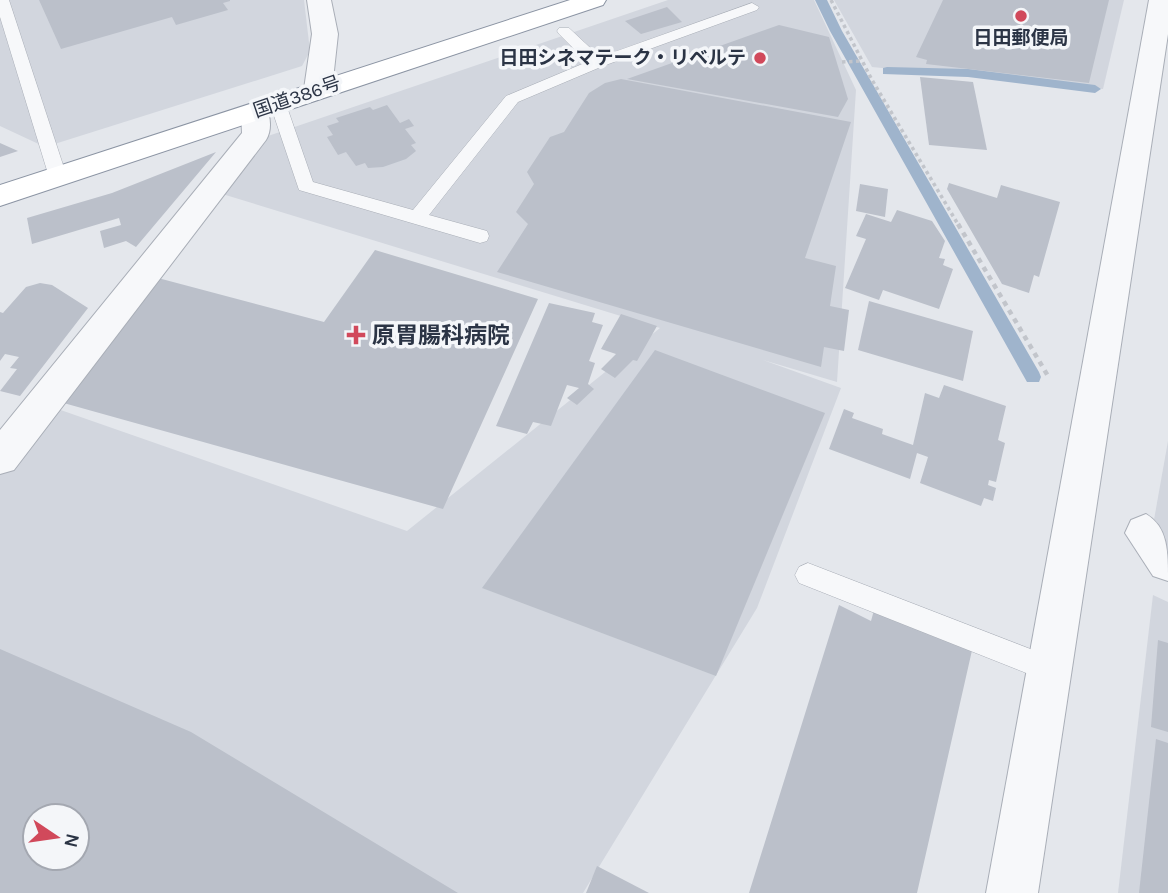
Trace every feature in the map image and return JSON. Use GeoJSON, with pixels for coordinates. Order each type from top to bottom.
{"type":"FeatureCollection","features":[{"type":"Feature","properties":{"kind":"highway","name":"国道386号"},"geometry":{"type":"LineString","coordinates":[[0,196],[594,0]]}},
{"type":"Feature","properties":{"kind":"street"},"geometry":{"type":"LineString","coordinates":[[318,89],[325,34],[320,0]]}},
{"type":"Feature","properties":{"kind":"street"},"geometry":{"type":"LineString","coordinates":[[1012,893],[1161,0]]}},
{"type":"Feature","properties":{"kind":"street"},"geometry":{"type":"LineString","coordinates":[[7,438],[256,134],[266,108]]}},
{"type":"Feature","properties":{"kind":"lane"},"geometry":{"type":"LineString","coordinates":[[2,0],[58,177]]}},
{"type":"Feature","properties":{"kind":"lane"},"geometry":{"type":"LineString","coordinates":[[416,219],[512,99],[597,63],[752,7]]}},
{"type":"Feature","properties":{"kind":"lane"},"geometry":{"type":"LineString","coordinates":[[564,31],[597,63]]}},
{"type":"Feature","properties":{"kind":"lane"},"geometry":{"type":"LineString","coordinates":[[266,108],[305,186],[480,236]]}},
{"type":"Feature","properties":{"kind":"lane"},"geometry":{"type":"LineString","coordinates":[[808,575],[1049,668]]}},
{"type":"Feature","properties":{"kind":"path"},"geometry":{"type":"LineString","coordinates":[[831,0],[861,61],[1049,377]]}},
{"type":"Feature","properties":{"kind":"path"},"geometry":{"type":"LineString","coordinates":[[842,62],[861,61]]}},
{"type":"Feature","properties":{"kind":"shaded area"},"geometry":{"type":"Polygon","coordinates":[[[0,0],[304,0],[310,51],[302,66],[45,147],[0,126],[0,0]]]}},
{"type":"Feature","properties":{"kind":"shaded area"},"geometry":{"type":"Polygon","coordinates":[[[668,0],[814,0],[856,90],[837,382],[763,360],[841,388],[757,608],[583,893],[0,893],[0,475],[52,407],[407,531],[660,328],[219,193],[268,136],[668,0]]]}},
{"type":"Feature","properties":{"kind":"shaded area"},"geometry":{"type":"Polygon","coordinates":[[[834,0],[1124,0],[1103,89],[872,67],[834,0]]]}},
{"type":"Feature","properties":{"kind":"shaded area"},"geometry":{"type":"Polygon","coordinates":[[[1168,441],[1168,551],[1152,531],[1168,441]]]}},
{"type":"Feature","properties":{"kind":"shaded area"},"geometry":{"type":"Polygon","coordinates":[[[1153,595],[1168,602],[1168,893],[1118,893],[1153,595]]]}},
{"type":"Feature","properties":{"kind":"building"},"geometry":{"type":"Polygon","coordinates":[[[39,0],[230,1],[223,3],[228,10],[176,25],[172,17],[61,49],[39,0]]]}},
{"type":"Feature","properties":{"kind":"building"},"geometry":{"type":"Polygon","coordinates":[[[943,0],[1109,0],[1089,83],[926,64],[927,60],[916,57],[943,0]]]}},
{"type":"Feature","properties":{"kind":"building"},"geometry":{"type":"Polygon","coordinates":[[[667,7],[682,22],[641,34],[625,21],[667,7]]]}},
{"type":"Feature","properties":{"kind":"building","name":"日田シネマテーク・リベルテ"},"geometry":{"type":"Polygon","coordinates":[[[779,25],[829,37],[848,99],[838,117],[627,79],[779,25]]]}},
{"type":"Feature","properties":{"kind":"building"},"geometry":{"type":"Polygon","coordinates":[[[920,77],[973,82],[987,150],[929,145],[920,77]]]}},
{"type":"Feature","properties":{"kind":"building"},"geometry":{"type":"Polygon","coordinates":[[[621,79],[851,122],[805,258],[836,266],[830,306],[849,310],[844,351],[824,347],[821,367],[497,272],[528,224],[516,212],[534,184],[527,172],[550,137],[564,132],[589,93],[605,83],[621,79]]]}},
{"type":"Feature","properties":{"kind":"building"},"geometry":{"type":"Polygon","coordinates":[[[387,105],[400,123],[409,119],[414,126],[405,129],[416,143],[411,145],[416,151],[406,159],[383,167],[368,168],[365,163],[356,166],[346,152],[338,155],[327,137],[333,135],[327,126],[339,122],[336,118],[370,107],[373,110],[387,105]]]}},
{"type":"Feature","properties":{"kind":"building"},"geometry":{"type":"Polygon","coordinates":[[[0,143],[18,151],[0,157],[0,143]]]}},
{"type":"Feature","properties":{"kind":"building"},"geometry":{"type":"Polygon","coordinates":[[[216,152],[136,247],[126,241],[104,248],[100,231],[121,225],[119,218],[32,244],[27,218],[112,193],[216,152]]]}},
{"type":"Feature","properties":{"kind":"building"},"geometry":{"type":"Polygon","coordinates":[[[949,183],[997,198],[1001,185],[1060,202],[1039,277],[1034,275],[1029,293],[1002,284],[947,189],[949,183]]]}},
{"type":"Feature","properties":{"kind":"building"},"geometry":{"type":"Polygon","coordinates":[[[860,184],[888,189],[885,217],[856,211],[860,184]]]}},
{"type":"Feature","properties":{"kind":"building"},"geometry":{"type":"Polygon","coordinates":[[[897,210],[932,221],[945,241],[939,258],[945,259],[943,265],[953,269],[939,309],[883,290],[879,300],[845,288],[866,239],[856,236],[866,214],[891,222],[897,210]]]}},
{"type":"Feature","properties":{"kind":"building"},"geometry":{"type":"Polygon","coordinates":[[[375,250],[538,299],[443,509],[60,402],[158,278],[324,322],[375,250]]]}},
{"type":"Feature","properties":{"kind":"building"},"geometry":{"type":"Polygon","coordinates":[[[40,283],[52,285],[88,308],[20,396],[0,391],[17,369],[10,368],[19,357],[5,354],[0,361],[0,312],[3,313],[26,287],[40,283]]]}},
{"type":"Feature","properties":{"kind":"building"},"geometry":{"type":"Polygon","coordinates":[[[869,301],[973,331],[963,381],[858,350],[869,301]]]}},
{"type":"Feature","properties":{"kind":"building"},"geometry":{"type":"Polygon","coordinates":[[[549,303],[595,313],[592,322],[603,325],[589,361],[595,363],[588,384],[594,389],[577,405],[567,398],[579,388],[567,385],[551,426],[533,422],[527,434],[496,426],[549,303]]]}},
{"type":"Feature","properties":{"kind":"building"},"geometry":{"type":"Polygon","coordinates":[[[621,314],[657,326],[637,361],[633,360],[615,378],[601,369],[616,354],[601,349],[621,314]]]}},
{"type":"Feature","properties":{"kind":"building"},"geometry":{"type":"Polygon","coordinates":[[[655,350],[825,413],[716,676],[482,588],[655,350]]]}},
{"type":"Feature","properties":{"kind":"building"},"geometry":{"type":"Polygon","coordinates":[[[944,385],[1006,406],[998,440],[1005,443],[996,482],[989,480],[988,485],[996,488],[993,501],[984,498],[981,506],[920,483],[928,457],[917,453],[910,479],[829,449],[844,409],[854,413],[852,418],[883,429],[882,434],[913,445],[925,393],[939,398],[944,385]]]}},
{"type":"Feature","properties":{"kind":"building"},"geometry":{"type":"Polygon","coordinates":[[[879,592],[973,646],[917,893],[749,893],[839,605],[871,621],[879,592]]]}},
{"type":"Feature","properties":{"kind":"building"},"geometry":{"type":"Polygon","coordinates":[[[1158,640],[1168,643],[1168,732],[1151,727],[1158,640]]]}},
{"type":"Feature","properties":{"kind":"building"},"geometry":{"type":"Polygon","coordinates":[[[0,649],[191,732],[458,893],[0,893],[0,649]]]}},
{"type":"Feature","properties":{"kind":"building"},"geometry":{"type":"Polygon","coordinates":[[[1156,739],[1168,743],[1168,893],[1139,893],[1156,739]]]}},
{"type":"Feature","properties":{"kind":"building"},"geometry":{"type":"Polygon","coordinates":[[[597,866],[649,893],[586,893],[597,866]]]}},
{"type":"Feature","properties":{"kind":"waterway"},"geometry":{"type":"LineString","coordinates":[[821,0],[836,31],[1033,377]]}},
{"type":"Feature","properties":{"kind":"waterway"},"geometry":{"type":"LineString","coordinates":[[887,71],[968,73],[1095,89]]}},
{"type":"Feature","properties":{"kind":"place","name":"日田郵便局"},"geometry":{"type":"Point","coordinates":[1021,16]}},
{"type":"Feature","properties":{"kind":"place","name":"日田シネマテーク・リベルテ"},"geometry":{"type":"Point","coordinates":[760,58]}},
{"type":"Feature","properties":{"kind":"place","name":"原胃腸科病院"},"geometry":{"type":"Point","coordinates":[356,335]}}]}
